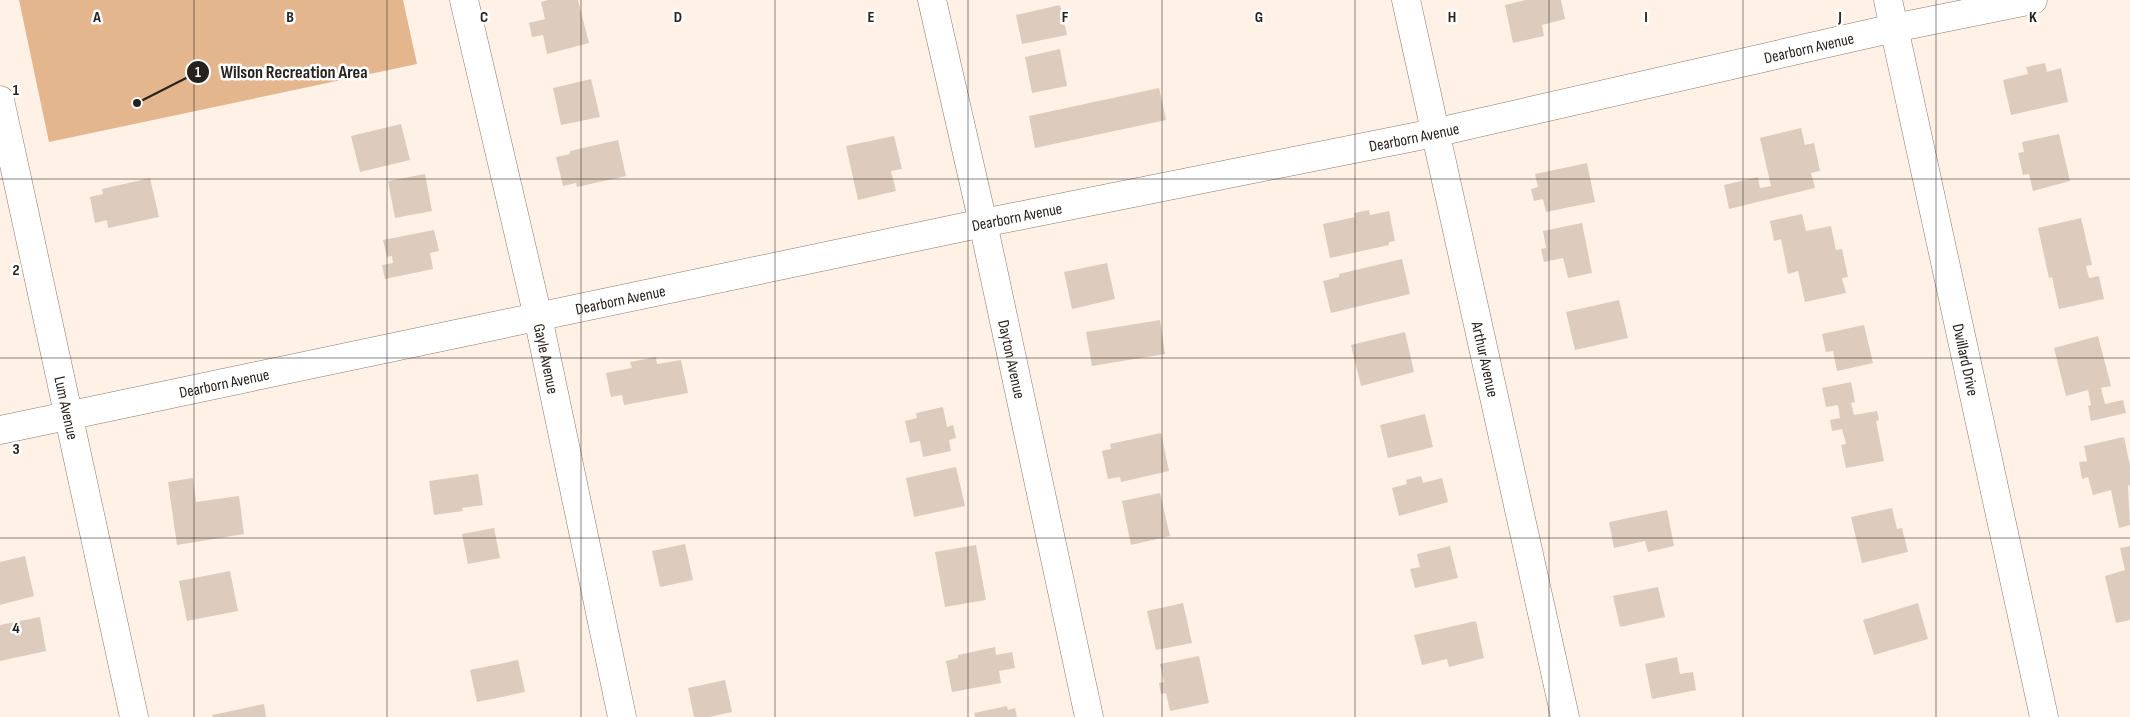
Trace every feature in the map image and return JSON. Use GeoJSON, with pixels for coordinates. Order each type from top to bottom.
{"type":"FeatureCollection","features":[{"type":"Feature","properties":{"kind":"street","name":"Gayle Avenue"},"geometry":{"type":"LineString","coordinates":[[464,0],[538,317],[622,717]]}},
{"type":"Feature","properties":{"kind":"street","name":"Dayton Avenue"},"geometry":{"type":"LineString","coordinates":[[932,0],[983,223],[1089,717]]}},
{"type":"Feature","properties":{"kind":"street","name":"Arthur Avenue"},"geometry":{"type":"LineString","coordinates":[[1406,0],[1434,133],[1566,717]]}},
{"type":"Feature","properties":{"kind":"street","name":"Dwillard Drive"},"geometry":{"type":"LineString","coordinates":[[1888,0],[2044,717]]}},
{"type":"Feature","properties":{"kind":"street","name":"Dearborn Avenue"},"geometry":{"type":"LineString","coordinates":[[0,430],[983,223],[1434,133],[1894,28],[2033,0]]}},
{"type":"Feature","properties":{"kind":"street","name":"Lum Avenue"},"geometry":{"type":"LineString","coordinates":[[0,100],[134,717]]}},
{"type":"Feature","properties":{"kind":"shaded area"},"geometry":{"type":"Polygon","coordinates":[[[19,0],[403,0],[417,64],[49,142],[19,0]]]}},
{"type":"Feature","properties":{"kind":"building"},"geometry":{"type":"Polygon","coordinates":[[[548,0],[578,0],[589,43],[547,54],[543,35],[532,37],[529,23],[545,19],[541,2],[548,0]]]}},
{"type":"Feature","properties":{"kind":"building"},"geometry":{"type":"Polygon","coordinates":[[[1526,0],[1561,0],[1565,19],[1542,25],[1544,36],[1513,43],[1505,5],[1526,0]]]}},
{"type":"Feature","properties":{"kind":"building"},"geometry":{"type":"Polygon","coordinates":[[[1060,5],[1067,35],[1022,44],[1016,15],[1060,5]]]}},
{"type":"Feature","properties":{"kind":"building"},"geometry":{"type":"Polygon","coordinates":[[[1060,49],[1067,86],[1032,93],[1025,57],[1060,49]]]}},
{"type":"Feature","properties":{"kind":"building"},"geometry":{"type":"Polygon","coordinates":[[[2045,63],[2047,72],[2061,68],[2068,102],[2011,115],[2003,80],[2028,74],[2026,67],[2045,63]]]}},
{"type":"Feature","properties":{"kind":"building"},"geometry":{"type":"Polygon","coordinates":[[[591,79],[600,117],[561,125],[553,88],[591,79]]]}},
{"type":"Feature","properties":{"kind":"building"},"geometry":{"type":"Polygon","coordinates":[[[1159,88],[1166,120],[1035,148],[1029,116],[1159,88]]]}},
{"type":"Feature","properties":{"kind":"building"},"geometry":{"type":"Polygon","coordinates":[[[401,124],[410,160],[360,172],[351,136],[401,124]]]}},
{"type":"Feature","properties":{"kind":"building"},"geometry":{"type":"Polygon","coordinates":[[[1801,128],[1805,145],[1814,143],[1820,171],[1811,173],[1815,188],[1729,209],[1724,185],[1758,177],[1760,188],[1771,186],[1760,138],[1801,128]]]}},
{"type":"Feature","properties":{"kind":"building"},"geometry":{"type":"Polygon","coordinates":[[[2059,134],[2070,181],[2033,191],[2029,174],[2023,175],[2018,153],[2024,152],[2022,142],[2059,134]]]}},
{"type":"Feature","properties":{"kind":"building"},"geometry":{"type":"Polygon","coordinates":[[[894,136],[902,169],[891,171],[896,191],[858,200],[846,146],[894,136]]]}},
{"type":"Feature","properties":{"kind":"building"},"geometry":{"type":"Polygon","coordinates":[[[618,140],[626,176],[577,187],[576,183],[563,186],[556,157],[570,154],[570,151],[618,140]]]}},
{"type":"Feature","properties":{"kind":"building"},"geometry":{"type":"Polygon","coordinates":[[[1587,163],[1595,202],[1546,212],[1543,199],[1534,201],[1531,189],[1538,187],[1535,174],[1587,163]]]}},
{"type":"Feature","properties":{"kind":"building"},"geometry":{"type":"Polygon","coordinates":[[[425,174],[432,211],[395,218],[388,181],[425,174]]]}},
{"type":"Feature","properties":{"kind":"building"},"geometry":{"type":"Polygon","coordinates":[[[150,178],[159,217],[108,228],[107,220],[95,223],[90,197],[103,194],[102,189],[150,178]]]}},
{"type":"Feature","properties":{"kind":"building"},"geometry":{"type":"Polygon","coordinates":[[[1369,210],[1370,215],[1389,211],[1395,241],[1389,242],[1389,245],[1330,258],[1323,224],[1355,217],[1354,213],[1369,210]]]}},
{"type":"Feature","properties":{"kind":"building"},"geometry":{"type":"Polygon","coordinates":[[[1802,214],[1806,231],[1831,226],[1836,250],[1842,249],[1848,277],[1842,278],[1846,293],[1805,302],[1798,271],[1788,274],[1781,239],[1774,241],[1770,221],[1802,214]]]}},
{"type":"Feature","properties":{"kind":"building"},"geometry":{"type":"Polygon","coordinates":[[[2081,218],[2092,265],[2086,266],[2089,278],[2099,276],[2104,299],[2059,309],[2052,277],[2049,278],[2038,228],[2081,218]]]}},
{"type":"Feature","properties":{"kind":"building"},"geometry":{"type":"Polygon","coordinates":[[[1582,223],[1592,273],[1568,278],[1563,258],[1544,262],[1541,249],[1546,248],[1543,231],[1582,223]]]}},
{"type":"Feature","properties":{"kind":"building"},"geometry":{"type":"Polygon","coordinates":[[[434,230],[439,251],[430,253],[433,269],[385,279],[382,265],[393,263],[392,256],[387,257],[383,240],[434,230]]]}},
{"type":"Feature","properties":{"kind":"building"},"geometry":{"type":"Polygon","coordinates":[[[1402,259],[1410,294],[1331,313],[1323,281],[1339,277],[1339,274],[1402,259]]]}},
{"type":"Feature","properties":{"kind":"building"},"geometry":{"type":"Polygon","coordinates":[[[1107,263],[1115,299],[1072,309],[1064,272],[1107,263]]]}},
{"type":"Feature","properties":{"kind":"building"},"geometry":{"type":"Polygon","coordinates":[[[1619,300],[1628,338],[1575,350],[1566,312],[1619,300]]]}},
{"type":"Feature","properties":{"kind":"building"},"geometry":{"type":"Polygon","coordinates":[[[1160,320],[1165,354],[1092,366],[1086,332],[1160,320]]]}},
{"type":"Feature","properties":{"kind":"building"},"geometry":{"type":"Polygon","coordinates":[[[1864,325],[1873,363],[1837,371],[1833,351],[1826,352],[1822,334],[1864,325]]]}},
{"type":"Feature","properties":{"kind":"building"},"geometry":{"type":"Polygon","coordinates":[[[1405,332],[1414,372],[1361,386],[1351,345],[1405,332]]]}},
{"type":"Feature","properties":{"kind":"building"},"geometry":{"type":"Polygon","coordinates":[[[2098,336],[2111,386],[2101,388],[2105,404],[2123,400],[2126,413],[2091,421],[2088,406],[2091,405],[2088,390],[2066,396],[2054,348],[2098,336]]]}},
{"type":"Feature","properties":{"kind":"building"},"geometry":{"type":"Polygon","coordinates":[[[656,357],[657,364],[681,360],[688,393],[624,405],[622,395],[611,397],[606,373],[632,368],[630,362],[656,357]]]}},
{"type":"Feature","properties":{"kind":"building"},"geometry":{"type":"Polygon","coordinates":[[[1851,382],[1855,402],[1851,403],[1854,415],[1877,411],[1879,420],[1876,421],[1884,461],[1846,468],[1841,445],[1846,444],[1842,429],[1832,431],[1830,420],[1840,418],[1838,405],[1826,407],[1822,388],[1851,382]]]}},
{"type":"Feature","properties":{"kind":"building"},"geometry":{"type":"Polygon","coordinates":[[[943,407],[947,427],[953,425],[956,438],[949,440],[951,451],[923,457],[920,441],[910,443],[905,421],[917,418],[916,413],[943,407]]]}},
{"type":"Feature","properties":{"kind":"building"},"geometry":{"type":"Polygon","coordinates":[[[1425,414],[1433,447],[1388,458],[1380,425],[1425,414]]]}},
{"type":"Feature","properties":{"kind":"building"},"geometry":{"type":"Polygon","coordinates":[[[1161,433],[1169,471],[1121,482],[1120,477],[1108,479],[1102,451],[1111,449],[1110,444],[1161,433]]]}},
{"type":"Feature","properties":{"kind":"building"},"geometry":{"type":"Polygon","coordinates":[[[2124,437],[2130,466],[2130,485],[2128,486],[2130,525],[2119,528],[2111,490],[2093,495],[2088,477],[2082,479],[2079,462],[2087,461],[2084,446],[2124,437]]]}},
{"type":"Feature","properties":{"kind":"building"},"geometry":{"type":"Polygon","coordinates":[[[956,467],[965,506],[914,517],[906,478],[956,467]]]}},
{"type":"Feature","properties":{"kind":"building"},"geometry":{"type":"Polygon","coordinates":[[[478,474],[483,505],[462,508],[463,511],[434,515],[429,481],[478,474]]]}},
{"type":"Feature","properties":{"kind":"building"},"geometry":{"type":"Polygon","coordinates":[[[1421,476],[1423,483],[1442,478],[1448,502],[1399,516],[1392,488],[1407,484],[1406,480],[1421,476]]]}},
{"type":"Feature","properties":{"kind":"building"},"geometry":{"type":"Polygon","coordinates":[[[193,478],[196,502],[239,496],[244,534],[177,545],[168,482],[193,478]]]}},
{"type":"Feature","properties":{"kind":"building"},"geometry":{"type":"Polygon","coordinates":[[[1160,493],[1170,536],[1131,545],[1122,501],[1160,493]]]}},
{"type":"Feature","properties":{"kind":"building"},"geometry":{"type":"Polygon","coordinates":[[[1892,508],[1897,529],[1902,528],[1908,552],[1862,563],[1851,517],[1892,508]]]}},
{"type":"Feature","properties":{"kind":"building"},"geometry":{"type":"Polygon","coordinates":[[[1667,510],[1674,546],[1648,552],[1645,541],[1614,548],[1609,522],[1667,510]]]}},
{"type":"Feature","properties":{"kind":"building"},"geometry":{"type":"Polygon","coordinates":[[[494,528],[500,558],[468,564],[462,534],[494,528]]]}},
{"type":"Feature","properties":{"kind":"building"},"geometry":{"type":"Polygon","coordinates":[[[685,544],[693,580],[660,587],[652,551],[685,544]]]}},
{"type":"Feature","properties":{"kind":"building"},"geometry":{"type":"Polygon","coordinates":[[[976,545],[986,600],[945,607],[935,552],[976,545]]]}},
{"type":"Feature","properties":{"kind":"building"},"geometry":{"type":"Polygon","coordinates":[[[1450,546],[1458,578],[1415,588],[1410,569],[1420,567],[1417,554],[1450,546]]]}},
{"type":"Feature","properties":{"kind":"building"},"geometry":{"type":"Polygon","coordinates":[[[2130,546],[2130,620],[2116,623],[2105,576],[2125,570],[2120,548],[2130,546]]]}},
{"type":"Feature","properties":{"kind":"building"},"geometry":{"type":"Polygon","coordinates":[[[25,556],[34,596],[0,605],[0,562],[25,556]]]}},
{"type":"Feature","properties":{"kind":"building"},"geometry":{"type":"Polygon","coordinates":[[[230,571],[238,611],[187,621],[179,581],[230,571]]]}},
{"type":"Feature","properties":{"kind":"building"},"geometry":{"type":"Polygon","coordinates":[[[1658,587],[1665,617],[1620,627],[1613,596],[1658,587]]]}},
{"type":"Feature","properties":{"kind":"building"},"geometry":{"type":"Polygon","coordinates":[[[1183,603],[1192,643],[1156,650],[1147,611],[1183,603]]]}},
{"type":"Feature","properties":{"kind":"building"},"geometry":{"type":"Polygon","coordinates":[[[1918,603],[1928,639],[1874,655],[1863,620],[1918,603]]]}},
{"type":"Feature","properties":{"kind":"building"},"geometry":{"type":"Polygon","coordinates":[[[40,617],[46,651],[0,661],[0,625],[40,617]]]}},
{"type":"Feature","properties":{"kind":"building"},"geometry":{"type":"Polygon","coordinates":[[[1476,621],[1484,658],[1449,667],[1447,659],[1422,665],[1414,635],[1476,621]]]}},
{"type":"Feature","properties":{"kind":"building"},"geometry":{"type":"Polygon","coordinates":[[[995,647],[996,655],[1012,652],[1015,668],[999,671],[1001,683],[952,692],[946,661],[958,658],[958,655],[995,647]]]}},
{"type":"Feature","properties":{"kind":"building"},"geometry":{"type":"Polygon","coordinates":[[[1199,656],[1209,703],[1170,711],[1166,693],[1161,694],[1159,683],[1164,682],[1160,664],[1199,656]]]}},
{"type":"Feature","properties":{"kind":"building"},"geometry":{"type":"Polygon","coordinates":[[[1677,657],[1680,674],[1693,672],[1696,690],[1652,699],[1645,664],[1677,657]]]}},
{"type":"Feature","properties":{"kind":"building"},"geometry":{"type":"Polygon","coordinates":[[[518,660],[525,692],[477,702],[470,670],[518,660]]]}},
{"type":"Feature","properties":{"kind":"building"},"geometry":{"type":"Polygon","coordinates":[[[725,680],[732,712],[709,717],[694,717],[688,688],[725,680]]]}},
{"type":"Feature","properties":{"kind":"building"},"geometry":{"type":"Polygon","coordinates":[[[264,704],[266,717],[213,717],[212,715],[264,704]]]}},
{"type":"Feature","properties":{"kind":"building"},"geometry":{"type":"Polygon","coordinates":[[[1007,706],[1008,710],[1015,708],[1017,717],[975,717],[974,713],[1007,706]]]}},
{"type":"Feature","properties":{"kind":"place","name":"Wilson Recreation Area"},"geometry":{"type":"Point","coordinates":[137,103]}}]}
